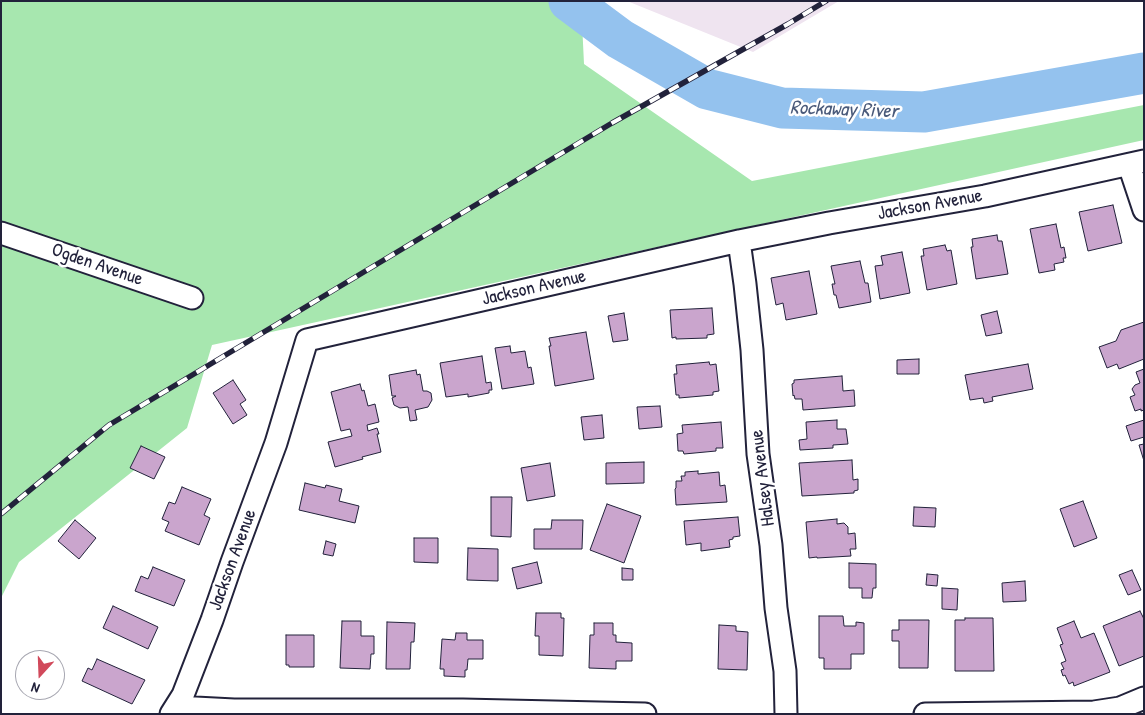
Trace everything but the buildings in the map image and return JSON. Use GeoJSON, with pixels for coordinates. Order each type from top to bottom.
{"type":"FeatureCollection","features":[{"type":"Feature","properties":{"kind":"street"},"geometry":{"type":"LineString","coordinates":[[1136,163],[1144,210]]}},
{"type":"Feature","properties":{"kind":"street","name":"Jackson Avenue"},"geometry":{"type":"LineString","coordinates":[[173,710],[183,694],[212,620],[276,443],[307,340],[739,241],[829,223],[985,196],[1136,163]]}},
{"type":"Feature","properties":{"kind":"street","name":"Ogden Avenue"},"geometry":{"type":"LineString","coordinates":[[1,233],[192,298]]}},
{"type":"Feature","properties":{"kind":"street","name":"Halsey Avenue"},"geometry":{"type":"LineString","coordinates":[[739,241],[752,350],[758,454],[771,545],[784,671],[786,714]]}},
{"type":"Feature","properties":{"kind":"street"},"geometry":{"type":"LineString","coordinates":[[925,714],[1094,712],[1120,708],[1144,698]]}},
{"type":"Feature","properties":{"kind":"street"},"geometry":{"type":"LineString","coordinates":[[173,710],[463,710],[645,714]]}},
{"type":"Feature","properties":{"kind":"shaded area"},"geometry":{"type":"Polygon","coordinates":[[[627,1],[839,1],[753,52],[627,1]]]}},
{"type":"Feature","properties":{"kind":"green space"},"geometry":{"type":"Polygon","coordinates":[[[1,1],[581,1],[584,64],[752,181],[1144,105],[1144,140],[212,345],[187,428],[19,562],[1,598],[1,1]]]}},
{"type":"Feature","properties":{"kind":"waterway","name":"Rockaway River"},"geometry":{"type":"LineString","coordinates":[[569,1],[620,39],[707,89],[782,108],[924,112],[1144,73]]}},
{"type":"Feature","properties":{"kind":"railway"},"geometry":{"type":"LineString","coordinates":[[1,514],[109,425],[612,123],[826,1]]}}]}
